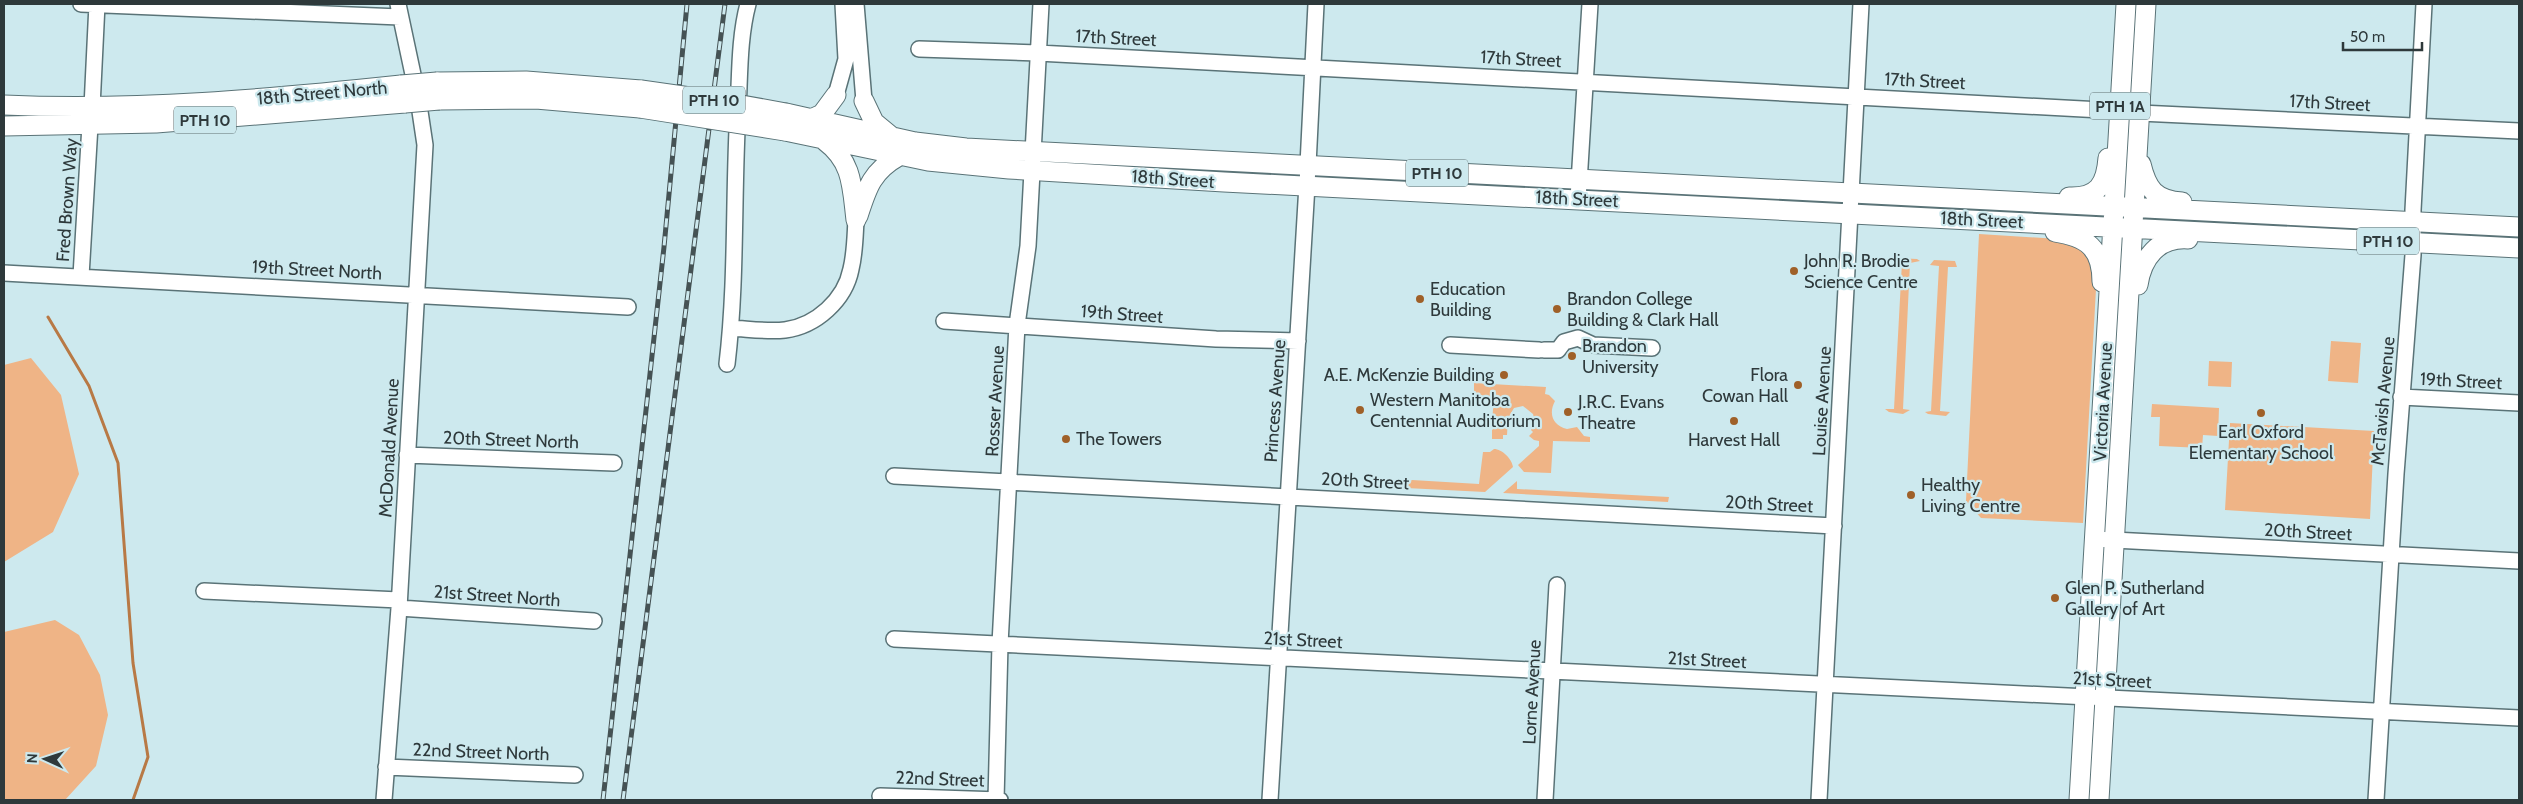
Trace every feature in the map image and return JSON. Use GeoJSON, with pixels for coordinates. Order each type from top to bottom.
{"type":"FeatureCollection","features":[{"type":"Feature","properties":{"kind":"main road","name":"PTH 1A"},"geometry":{"type":"LineString","coordinates":[[2117,111],[2122,82],[2126,4]]}},
{"type":"Feature","properties":{"kind":"main road","name":"Victoria Avenue"},"geometry":{"type":"LineString","coordinates":[[2099,800],[2146,4]]}},
{"type":"Feature","properties":{"kind":"main road","name":"18th Street North"},"geometry":{"type":"LineString","coordinates":[[4,105],[91,116],[241,118],[438,91],[536,99],[640,99]]}},
{"type":"Feature","properties":{"kind":"main road"},"geometry":{"type":"LineString","coordinates":[[811,119],[822,114],[836,95]]}},
{"type":"Feature","properties":{"kind":"main road","name":"18th Street"},"geometry":{"type":"LineString","coordinates":[[640,99],[786,122],[811,119],[892,137],[1033,161],[1307,185],[2519,248]]}},
{"type":"Feature","properties":{"kind":"main road"},"geometry":{"type":"LineString","coordinates":[[864,102],[874,122],[892,137]]}},
{"type":"Feature","properties":{"kind":"main road"},"geometry":{"type":"LineString","coordinates":[[1983,201],[2030,195],[2082,197],[2094,193],[2104,180],[2117,111]]}},
{"type":"Feature","properties":{"kind":"main road","name":"Victoria Avenue"},"geometry":{"type":"LineString","coordinates":[[2079,800],[2104,393],[2117,111]]}},
{"type":"Feature","properties":{"kind":"main road","name":"18th Street North"},"geometry":{"type":"LineString","coordinates":[[4,126],[91,116]]}},
{"type":"Feature","properties":{"kind":"main road","name":"18th Street"},"geometry":{"type":"LineString","coordinates":[[786,122],[824,140],[899,156],[952,164],[1033,161],[1307,166],[2519,227]]}},
{"type":"Feature","properties":{"kind":"main road"},"geometry":{"type":"LineString","coordinates":[[2138,136],[2144,177],[2156,196],[2176,202],[2229,206],[2259,215]]}},
{"type":"Feature","properties":{"kind":"main road"},"geometry":{"type":"LineString","coordinates":[[824,140],[840,154],[848,170],[856,220]]}},
{"type":"Feature","properties":{"kind":"main road"},"geometry":{"type":"LineString","coordinates":[[856,220],[866,192],[877,172],[899,156]]}},
{"type":"Feature","properties":{"kind":"main road"},"geometry":{"type":"LineString","coordinates":[[1934,218],[1971,226],[2065,234],[2084,241],[2092,247],[2102,272],[2100,312],[2104,393]]}},
{"type":"Feature","properties":{"kind":"main road"},"geometry":{"type":"LineString","coordinates":[[2123,395],[2132,362],[2139,276],[2146,258],[2161,244],[2170,241],[2184,238],[2236,240],[2257,234]]}},
{"type":"Feature","properties":{"kind":"street"},"geometry":{"type":"LineString","coordinates":[[81,4],[399,10]]}},
{"type":"Feature","properties":{"kind":"street","name":"Fred Brown Way"},"geometry":{"type":"LineString","coordinates":[[80,276],[97,4]]}},
{"type":"Feature","properties":{"kind":"street"},"geometry":{"type":"LineString","coordinates":[[727,364],[732,328],[742,28],[748,4]]}},
{"type":"Feature","properties":{"kind":"street"},"geometry":{"type":"LineString","coordinates":[[836,95],[846,59],[843,4]]}},
{"type":"Feature","properties":{"kind":"street"},"geometry":{"type":"LineString","coordinates":[[856,4],[864,102]]}},
{"type":"Feature","properties":{"kind":"street","name":"Rosser Avenue"},"geometry":{"type":"LineString","coordinates":[[997,800],[1000,644],[1017,326],[1028,246],[1041,4]]}},
{"type":"Feature","properties":{"kind":"street","name":"Princess Avenue"},"geometry":{"type":"LineString","coordinates":[[1270,800],[1316,4]]}},
{"type":"Feature","properties":{"kind":"street"},"geometry":{"type":"LineString","coordinates":[[1578,199],[1590,4]]}},
{"type":"Feature","properties":{"kind":"street","name":"Louise Avenue"},"geometry":{"type":"LineString","coordinates":[[1819,800],[1862,4]]}},
{"type":"Feature","properties":{"kind":"street","name":"McTavish Avenue"},"geometry":{"type":"LineString","coordinates":[[2376,800],[2401,397],[2413,243],[2424,4]]}},
{"type":"Feature","properties":{"kind":"street","name":"McDonald Avenue"},"geometry":{"type":"LineString","coordinates":[[384,800],[399,604],[424,146],[408,95],[399,10]]}},
{"type":"Feature","properties":{"kind":"street","name":"17th Street"},"geometry":{"type":"LineString","coordinates":[[919,48],[1586,81],[2117,111]]}},
{"type":"Feature","properties":{"kind":"street","name":"17th Street"},"geometry":{"type":"LineString","coordinates":[[2140,113],[2519,131]]}},
{"type":"Feature","properties":{"kind":"street"},"geometry":{"type":"LineString","coordinates":[[732,328],[788,330],[802,326],[828,310],[837,301],[851,270],[856,220]]}},
{"type":"Feature","properties":{"kind":"street","name":"19th Street North"},"geometry":{"type":"LineString","coordinates":[[4,273],[628,307]]}},
{"type":"Feature","properties":{"kind":"street","name":"19th Street"},"geometry":{"type":"LineString","coordinates":[[944,321],[1216,338],[1298,341]]}},
{"type":"Feature","properties":{"kind":"street"},"geometry":{"type":"LineString","coordinates":[[1450,345],[1558,350],[1564,342],[1578,338],[1593,345],[1652,348]]}},
{"type":"Feature","properties":{"kind":"street","name":"19th Street"},"geometry":{"type":"LineString","coordinates":[[2401,397],[2519,403]]}},
{"type":"Feature","properties":{"kind":"street","name":"20th Street North"},"geometry":{"type":"LineString","coordinates":[[407,455],[614,463]]}},
{"type":"Feature","properties":{"kind":"street","name":"20th Street"},"geometry":{"type":"LineString","coordinates":[[894,476],[1834,526]]}},
{"type":"Feature","properties":{"kind":"street","name":"20th Street"},"geometry":{"type":"LineString","coordinates":[[2094,539],[2519,561]]}},
{"type":"Feature","properties":{"kind":"street","name":"Lorne Avenue"},"geometry":{"type":"LineString","coordinates":[[1545,800],[1557,586]]}},
{"type":"Feature","properties":{"kind":"street","name":"21st Street North"},"geometry":{"type":"LineString","coordinates":[[204,591],[399,604],[594,621]]}},
{"type":"Feature","properties":{"kind":"street","name":"21st Street"},"geometry":{"type":"LineString","coordinates":[[894,640],[1553,670],[1825,686],[2519,718]]}},
{"type":"Feature","properties":{"kind":"street","name":"22nd Street North"},"geometry":{"type":"LineString","coordinates":[[386,767],[575,775]]}},
{"type":"Feature","properties":{"kind":"street","name":"22nd Street"},"geometry":{"type":"LineString","coordinates":[[880,796],[997,800]]}},
{"type":"Feature","properties":{"kind":"shaded area"},"geometry":{"type":"Polygon","coordinates":[[[1979,234],[2058,239],[2069,242],[2088,254],[2096,289],[2083,523],[1981,518],[1966,501],[1979,234]]]}},
{"type":"Feature","properties":{"kind":"shaded area"},"geometry":{"type":"Polygon","coordinates":[[[1895,258],[1917,259],[1920,261],[1910,263],[1903,409],[1910,410],[1903,414],[1889,412],[1885,409],[1894,409],[1902,262],[1893,261],[1895,258]]]}},
{"type":"Feature","properties":{"kind":"shaded area"},"geometry":{"type":"Polygon","coordinates":[[[1934,260],[1955,261],[1957,267],[1948,267],[1940,411],[1950,412],[1946,416],[1925,412],[1931,411],[1939,266],[1930,265],[1934,260]]]}},
{"type":"Feature","properties":{"kind":"shaded area"},"geometry":{"type":"Polygon","coordinates":[[[2331,341],[2361,343],[2358,383],[2328,381],[2331,341]]]}},
{"type":"Feature","properties":{"kind":"shaded area"},"geometry":{"type":"Polygon","coordinates":[[[31,358],[61,395],[79,474],[53,532],[4,562],[4,365],[31,358]]]}},
{"type":"Feature","properties":{"kind":"shaded area"},"geometry":{"type":"Polygon","coordinates":[[[2209,361],[2232,362],[2231,387],[2208,386],[2209,361]]]}},
{"type":"Feature","properties":{"kind":"shaded area"},"geometry":{"type":"Polygon","coordinates":[[[1474,383],[1546,387],[1545,394],[1555,401],[1552,415],[1555,422],[1567,429],[1577,427],[1584,436],[1590,437],[1590,442],[1553,441],[1551,473],[1524,472],[1518,465],[1539,446],[1539,441],[1529,436],[1533,432],[1531,430],[1535,422],[1533,414],[1523,406],[1514,408],[1508,418],[1507,435],[1503,435],[1503,439],[1492,439],[1492,430],[1497,426],[1492,422],[1494,397],[1474,396],[1474,383]]]}},
{"type":"Feature","properties":{"kind":"shaded area"},"geometry":{"type":"Polygon","coordinates":[[[2152,404],[2219,408],[2218,436],[2203,435],[2202,448],[2159,446],[2160,417],[2151,417],[2152,404]]]}},
{"type":"Feature","properties":{"kind":"shaded area"},"geometry":{"type":"Polygon","coordinates":[[[2230,423],[2374,431],[2370,519],[2225,510],[2230,423]]]}},
{"type":"Feature","properties":{"kind":"shaded area"},"geometry":{"type":"Polygon","coordinates":[[[1494,449],[1506,455],[1513,467],[1485,492],[1406,488],[1408,482],[1412,480],[1479,484],[1483,452],[1490,452],[1494,449]]]}},
{"type":"Feature","properties":{"kind":"shaded area"},"geometry":{"type":"Polygon","coordinates":[[[1517,481],[1517,489],[1669,497],[1668,502],[1503,493],[1517,481]]]}},
{"type":"Feature","properties":{"kind":"shaded area"},"geometry":{"type":"Polygon","coordinates":[[[55,620],[79,635],[100,675],[108,715],[96,766],[65,800],[4,800],[4,632],[55,620]]]}},
{"type":"Feature","properties":{"kind":"waterway"},"geometry":{"type":"LineString","coordinates":[[48,317],[89,386],[118,463],[133,663],[148,757],[133,800]]}},
{"type":"Feature","properties":{"kind":"railway"},"geometry":{"type":"LineString","coordinates":[[603,800],[664,247],[687,4]]}},
{"type":"Feature","properties":{"kind":"railway"},"geometry":{"type":"LineString","coordinates":[[623,800],[725,4]]}},
{"type":"Feature","properties":{"kind":"place","name":"John R. Brodie Science Centre"},"geometry":{"type":"Point","coordinates":[1794,271]}},
{"type":"Feature","properties":{"kind":"place","name":"Education Building"},"geometry":{"type":"Point","coordinates":[1420,299]}},
{"type":"Feature","properties":{"kind":"place","name":"Brandon College Building & Clark Hall"},"geometry":{"type":"Point","coordinates":[1557,309]}},
{"type":"Feature","properties":{"kind":"place","name":"Brandon University"},"geometry":{"type":"Point","coordinates":[1572,356]}},
{"type":"Feature","properties":{"kind":"place","name":"A.E. McKenzie Building"},"geometry":{"type":"Point","coordinates":[1504,375]}},
{"type":"Feature","properties":{"kind":"place","name":"Flora Cowan Hall"},"geometry":{"type":"Point","coordinates":[1798,385]}},
{"type":"Feature","properties":{"kind":"place","name":"Western Manitoba Centennial Auditorium"},"geometry":{"type":"Point","coordinates":[1360,410]}},
{"type":"Feature","properties":{"kind":"place","name":"J.R.C. Evans Theatre"},"geometry":{"type":"Point","coordinates":[1568,412]}},
{"type":"Feature","properties":{"kind":"place","name":"Earl Oxford Elementary School"},"geometry":{"type":"Point","coordinates":[2261,413]}},
{"type":"Feature","properties":{"kind":"place","name":"Harvest Hall"},"geometry":{"type":"Point","coordinates":[1734,421]}},
{"type":"Feature","properties":{"kind":"place","name":"The Towers"},"geometry":{"type":"Point","coordinates":[1066,439]}},
{"type":"Feature","properties":{"kind":"place","name":"Healthy Living Centre"},"geometry":{"type":"Point","coordinates":[1911,495]}},
{"type":"Feature","properties":{"kind":"place","name":"Glen P. Sutherland Gallery of Art"},"geometry":{"type":"Point","coordinates":[2055,598]}}]}
